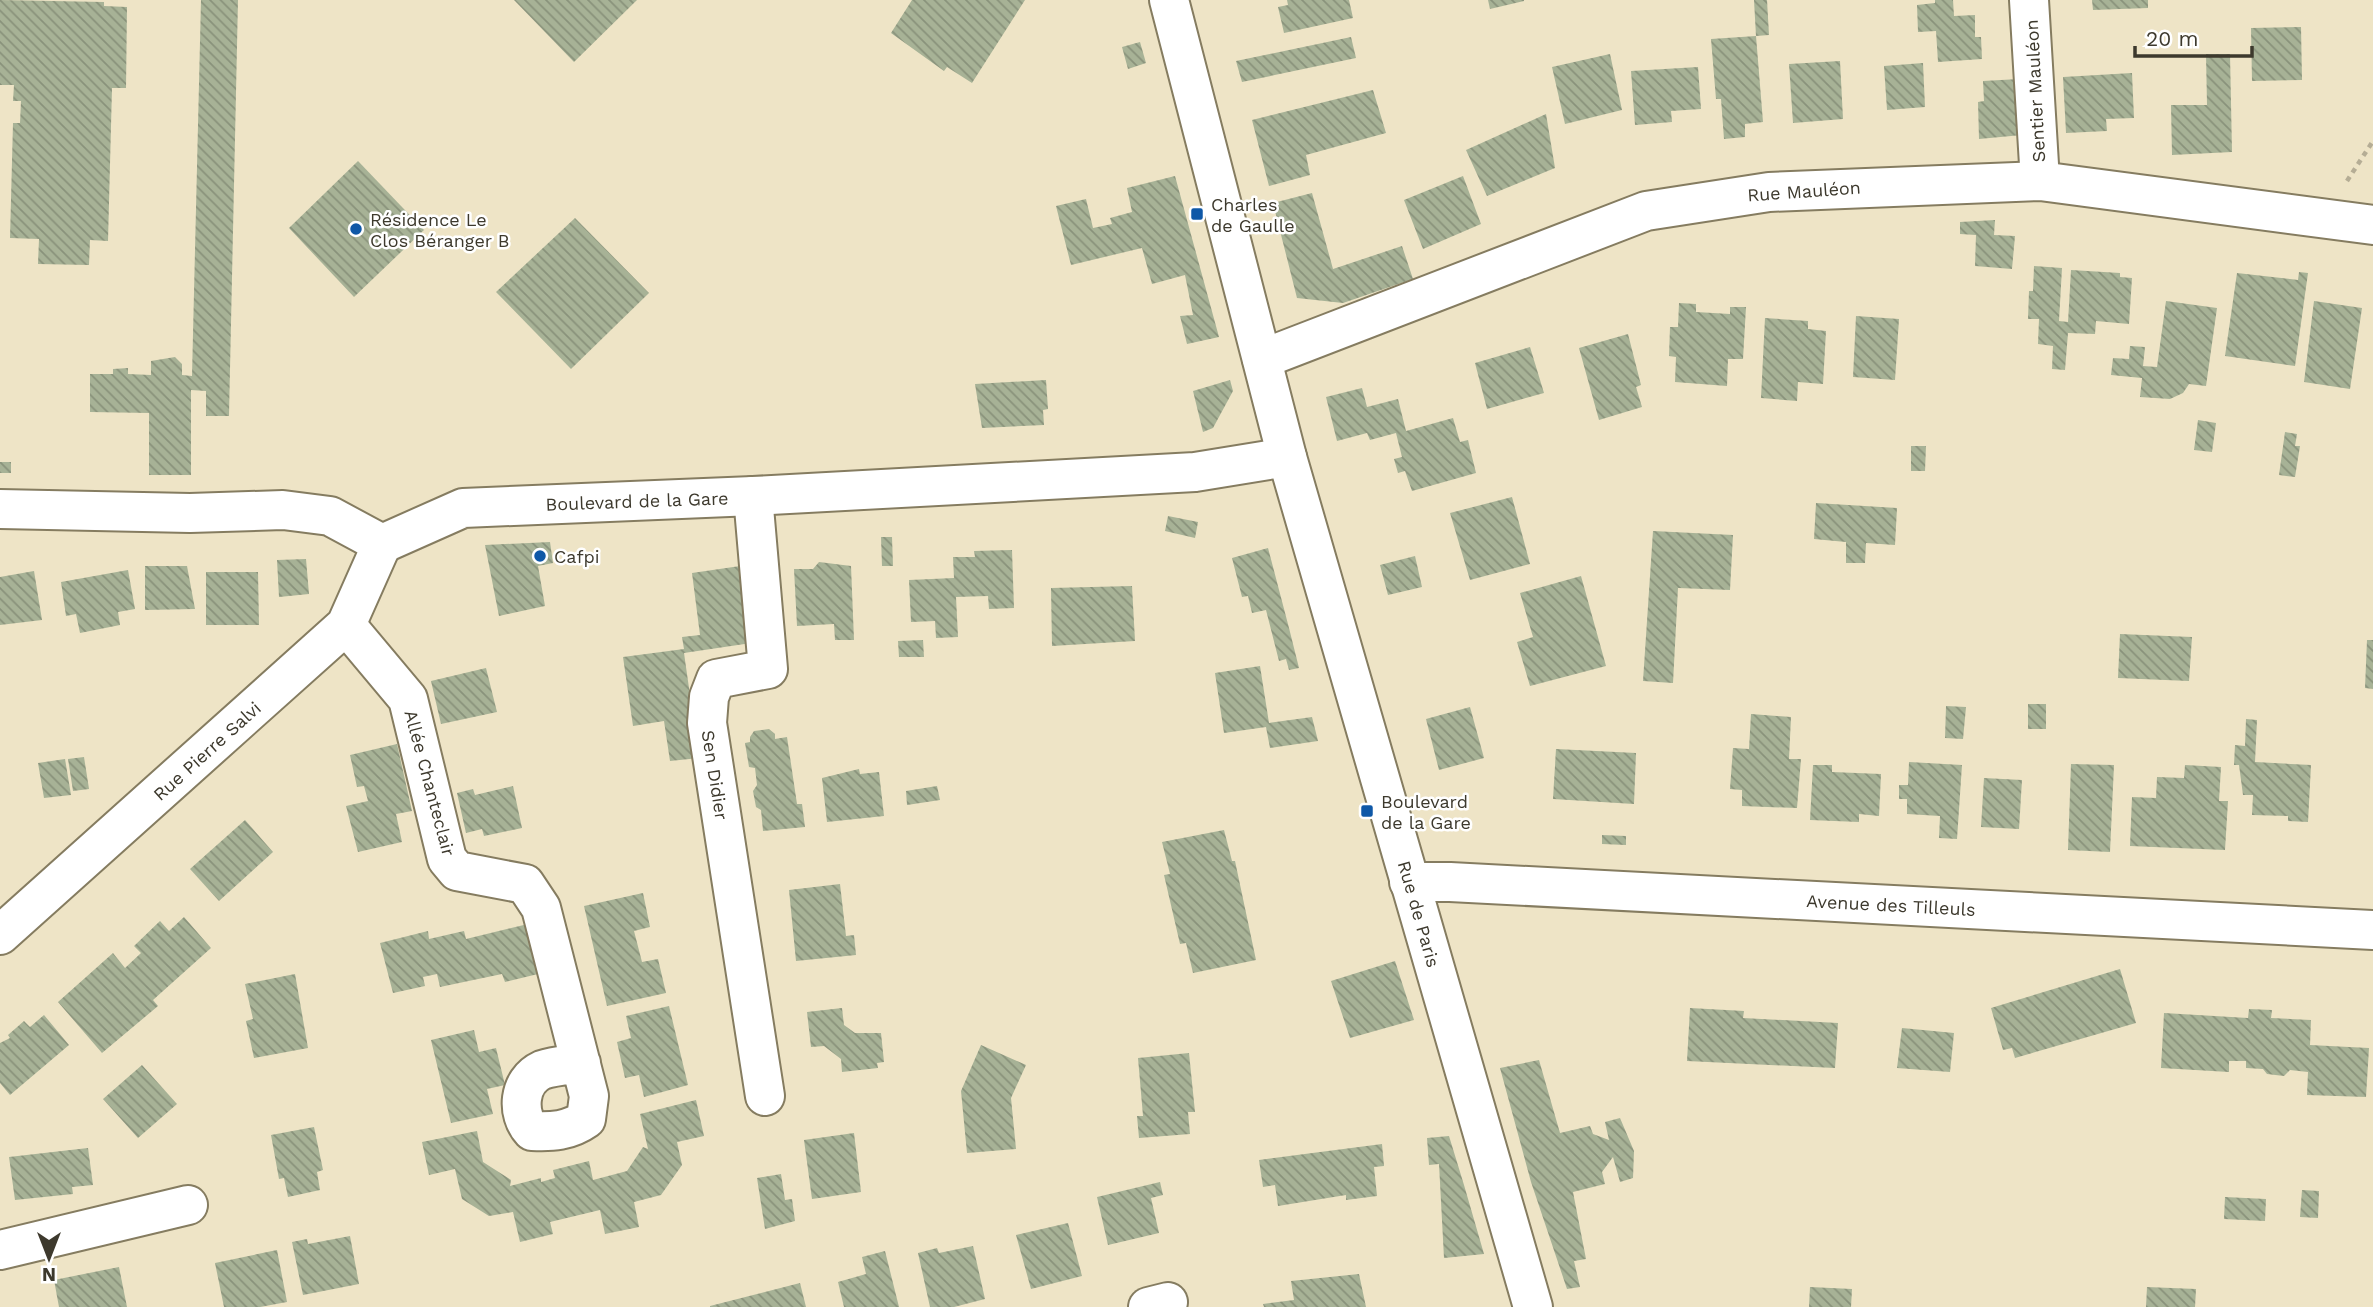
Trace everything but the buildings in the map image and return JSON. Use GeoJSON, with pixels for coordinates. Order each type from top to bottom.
{"type":"FeatureCollection","features":[{"type":"Feature","properties":{"kind":"street","name":"Rue de Paris"},"geometry":{"type":"LineString","coordinates":[[1169,0],[1287,457],[1533,1307]]}},
{"type":"Feature","properties":{"kind":"street","name":"Sentier Mauléon"},"geometry":{"type":"LineString","coordinates":[[2029,0],[2040,181]]}},
{"type":"Feature","properties":{"kind":"street","name":"Rue Mauléon"},"geometry":{"type":"LineString","coordinates":[[1262,359],[1646,211],[1769,191],[2040,181],[2373,225]]}},
{"type":"Feature","properties":{"kind":"street","name":"Boulevard de la Gare"},"geometry":{"type":"LineString","coordinates":[[382,544],[463,508],[753,496],[1195,472],[1287,457]]}},
{"type":"Feature","properties":{"kind":"street","name":"Sen Didier"},"geometry":{"type":"LineString","coordinates":[[753,496],[768,668],[716,679],[709,697],[707,723],[765,1096]]}},
{"type":"Feature","properties":{"kind":"street"},"geometry":{"type":"LineString","coordinates":[[0,509],[190,513],[284,510],[330,516],[382,544]]}},
{"type":"Feature","properties":{"kind":"street","name":"Rue Pierre Salvi"},"geometry":{"type":"LineString","coordinates":[[0,935],[346,625],[382,544]]}},
{"type":"Feature","properties":{"kind":"street","name":"Allée Chanteclair"},"geometry":{"type":"LineString","coordinates":[[346,625],[408,699],[447,859],[457,871],[525,884],[541,908],[581,1063]]}},
{"type":"Feature","properties":{"kind":"street","name":"Avenue des Tilleuls"},"geometry":{"type":"LineString","coordinates":[[1409,882],[2373,930]]}},
{"type":"Feature","properties":{"kind":"street"},"geometry":{"type":"LineString","coordinates":[[0,1250],[188,1205]]}},
{"type":"Feature","properties":{"kind":"place","name":"Charles de Gaulle"},"geometry":{"type":"Point","coordinates":[1197,214]}},
{"type":"Feature","properties":{"kind":"place","name":"Résidence Le Clos Béranger B"},"geometry":{"type":"Point","coordinates":[356,229]}},
{"type":"Feature","properties":{"kind":"place","name":"Cafpi"},"geometry":{"type":"Point","coordinates":[540,556]}},
{"type":"Feature","properties":{"kind":"place","name":"Boulevard de la Gare"},"geometry":{"type":"Point","coordinates":[1367,811]}}]}
